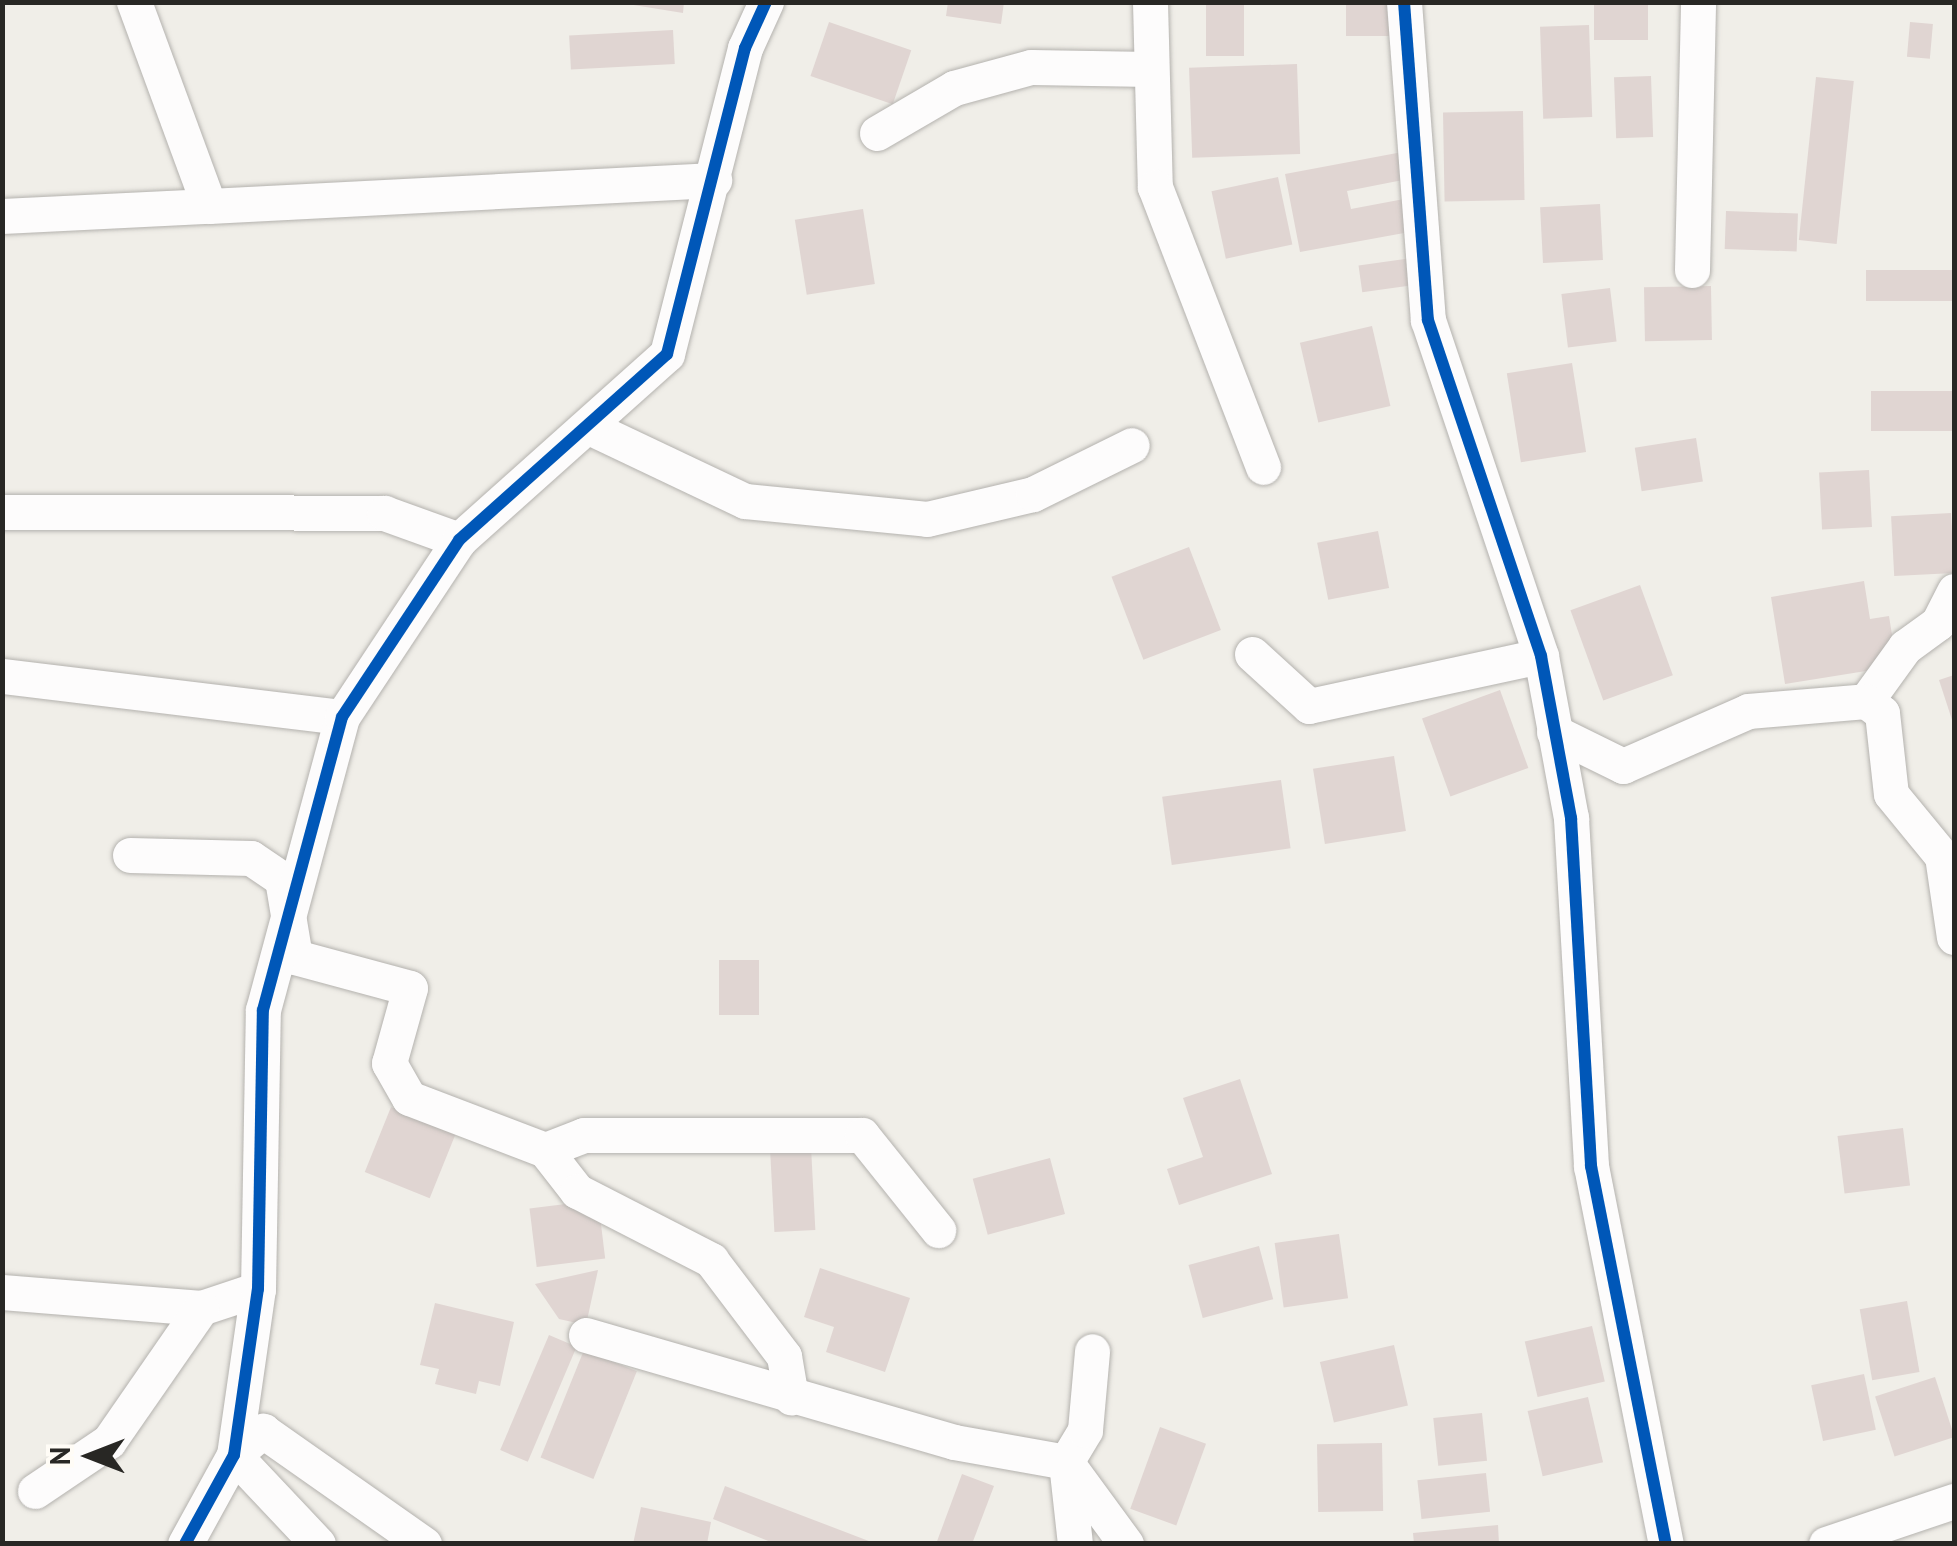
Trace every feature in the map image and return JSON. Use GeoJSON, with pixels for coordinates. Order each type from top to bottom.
{"type":"FeatureCollection","features":[{"type":"Feature","properties":{"kind":"street"},"geometry":{"type":"LineString","coordinates":[[134,2],[208,206]]}},
{"type":"Feature","properties":{"kind":"street"},"geometry":{"type":"LineString","coordinates":[[185,1544],[234,1455],[258,1289],[263,1010],[294,916],[342,717],[459,540],[591,428],[668,354],[766,2]]}},
{"type":"Feature","properties":{"kind":"street"},"geometry":{"type":"LineString","coordinates":[[1150,2],[1155,187],[1263,468]]}},
{"type":"Feature","properties":{"kind":"street"},"geometry":{"type":"LineString","coordinates":[[1404,2],[1428,320],[1541,656],[1588,992],[1591,1166],[1666,1544]]}},
{"type":"Feature","properties":{"kind":"street"},"geometry":{"type":"LineString","coordinates":[[1692,270],[1698,2]]}},
{"type":"Feature","properties":{"kind":"street"},"geometry":{"type":"LineString","coordinates":[[877,133],[954,88],[1030,67],[1151,69]]}},
{"type":"Feature","properties":{"kind":"street"},"geometry":{"type":"LineString","coordinates":[[2,216],[714,180]]}},
{"type":"Feature","properties":{"kind":"street"},"geometry":{"type":"LineString","coordinates":[[591,428],[745,501],[927,520],[1034,494],[1132,445]]}},
{"type":"Feature","properties":{"kind":"street"},"geometry":{"type":"LineString","coordinates":[[2,512],[384,514],[459,540]]}},
{"type":"Feature","properties":{"kind":"street"},"geometry":{"type":"LineString","coordinates":[[1866,701],[1905,647],[1938,623],[1954,590]]}},
{"type":"Feature","properties":{"kind":"street"},"geometry":{"type":"LineString","coordinates":[[1252,654],[1309,706],[1541,656]]}},
{"type":"Feature","properties":{"kind":"street"},"geometry":{"type":"LineString","coordinates":[[2,676],[342,717]]}},
{"type":"Feature","properties":{"kind":"street"},"geometry":{"type":"LineString","coordinates":[[1554,732],[1623,766],[1748,710],[1866,701],[1882,714],[1891,794],[1942,856],[1954,937]]}},
{"type":"Feature","properties":{"kind":"street"},"geometry":{"type":"LineString","coordinates":[[130,855],[251,858],[282,879],[294,916],[296,957],[410,988],[389,1063],[408,1098],[546,1150],[577,1191],[711,1260],[784,1356],[791,1397]]}},
{"type":"Feature","properties":{"kind":"street"},"geometry":{"type":"LineString","coordinates":[[546,1150],[584,1135],[862,1135],[938,1230]]}},
{"type":"Feature","properties":{"kind":"street"},"geometry":{"type":"LineString","coordinates":[[2,1292],[202,1308],[258,1289]]}},
{"type":"Feature","properties":{"kind":"street"},"geometry":{"type":"LineString","coordinates":[[35,1490],[109,1441],[202,1308]]}},
{"type":"Feature","properties":{"kind":"street"},"geometry":{"type":"LineString","coordinates":[[586,1335],[791,1397],[1066,1462],[1126,1544]]}},
{"type":"Feature","properties":{"kind":"street"},"geometry":{"type":"LineString","coordinates":[[1075,1544],[1066,1462],[1085,1430],[1092,1352]]}},
{"type":"Feature","properties":{"kind":"street"},"geometry":{"type":"LineString","coordinates":[[234,1455],[263,1432],[424,1544]]}},
{"type":"Feature","properties":{"kind":"street"},"geometry":{"type":"LineString","coordinates":[[234,1455],[318,1544]]}},
{"type":"Feature","properties":{"kind":"street"},"geometry":{"type":"LineString","coordinates":[[1826,1544],[1954,1501]]}},
{"type":"Feature","properties":{"kind":"building"},"geometry":{"type":"Polygon","coordinates":[[[615,2],[684,2],[683,13],[615,2]]]}},
{"type":"Feature","properties":{"kind":"building"},"geometry":{"type":"Polygon","coordinates":[[[948,2],[1004,2],[1001,24],[946,16],[948,2]]]}},
{"type":"Feature","properties":{"kind":"building"},"geometry":{"type":"Polygon","coordinates":[[[1206,2],[1244,2],[1244,56],[1206,56],[1206,2]]]}},
{"type":"Feature","properties":{"kind":"building"},"geometry":{"type":"Polygon","coordinates":[[[1346,2],[1398,2],[1398,36],[1346,36],[1346,2]]]}},
{"type":"Feature","properties":{"kind":"building"},"geometry":{"type":"Polygon","coordinates":[[[1594,2],[1648,2],[1648,40],[1594,40],[1594,2]]]}},
{"type":"Feature","properties":{"kind":"building"},"geometry":{"type":"Polygon","coordinates":[[[829,22],[911,50],[893,104],[810,76],[829,22]]]}},
{"type":"Feature","properties":{"kind":"building"},"geometry":{"type":"Polygon","coordinates":[[[1910,22],[1933,24],[1930,59],[1907,57],[1910,22]]]}},
{"type":"Feature","properties":{"kind":"building"},"geometry":{"type":"Polygon","coordinates":[[[1589,25],[1592,117],[1543,119],[1540,27],[1589,25]]]}},
{"type":"Feature","properties":{"kind":"building"},"geometry":{"type":"Polygon","coordinates":[[[673,30],[675,64],[571,69],[569,35],[673,30]]]}},
{"type":"Feature","properties":{"kind":"building"},"geometry":{"type":"Polygon","coordinates":[[[1297,64],[1300,154],[1192,158],[1189,68],[1297,64]]]}},
{"type":"Feature","properties":{"kind":"building"},"geometry":{"type":"Polygon","coordinates":[[[1651,76],[1653,137],[1616,138],[1614,77],[1651,76]]]}},
{"type":"Feature","properties":{"kind":"building"},"geometry":{"type":"Polygon","coordinates":[[[1816,77],[1854,81],[1837,244],[1799,240],[1816,77]]]}},
{"type":"Feature","properties":{"kind":"building"},"geometry":{"type":"Polygon","coordinates":[[[1523,111],[1525,200],[1445,201],[1443,112],[1523,111]]]}},
{"type":"Feature","properties":{"kind":"building"},"geometry":{"type":"Polygon","coordinates":[[[1413,150],[1418,177],[1347,191],[1351,209],[1420,196],[1426,229],[1300,252],[1285,174],[1413,150]]]}},
{"type":"Feature","properties":{"kind":"building"},"geometry":{"type":"Polygon","coordinates":[[[1278,177],[1292,244],[1226,259],[1211,191],[1278,177]]]}},
{"type":"Feature","properties":{"kind":"building"},"geometry":{"type":"Polygon","coordinates":[[[1600,204],[1603,260],[1543,263],[1540,207],[1600,204]]]}},
{"type":"Feature","properties":{"kind":"building"},"geometry":{"type":"Polygon","coordinates":[[[863,209],[875,284],[807,295],[795,220],[863,209]]]}},
{"type":"Feature","properties":{"kind":"building"},"geometry":{"type":"Polygon","coordinates":[[[1726,211],[1798,214],[1797,251],[1725,249],[1726,211]]]}},
{"type":"Feature","properties":{"kind":"building"},"geometry":{"type":"Polygon","coordinates":[[[1412,258],[1416,285],[1362,292],[1359,266],[1412,258]]]}},
{"type":"Feature","properties":{"kind":"building"},"geometry":{"type":"Polygon","coordinates":[[[1866,270],[1954,270],[1954,301],[1866,301],[1866,270]]]}},
{"type":"Feature","properties":{"kind":"building"},"geometry":{"type":"Polygon","coordinates":[[[1711,286],[1712,340],[1645,341],[1644,287],[1711,286]]]}},
{"type":"Feature","properties":{"kind":"building"},"geometry":{"type":"Polygon","coordinates":[[[1610,288],[1617,342],[1568,348],[1561,294],[1610,288]]]}},
{"type":"Feature","properties":{"kind":"building"},"geometry":{"type":"Polygon","coordinates":[[[1372,326],[1390,406],[1318,423],[1300,343],[1372,326]]]}},
{"type":"Feature","properties":{"kind":"building"},"geometry":{"type":"Polygon","coordinates":[[[1572,363],[1586,452],[1521,462],[1507,373],[1572,363]]]}},
{"type":"Feature","properties":{"kind":"building"},"geometry":{"type":"Polygon","coordinates":[[[1871,391],[1954,391],[1954,431],[1871,431],[1871,391]]]}},
{"type":"Feature","properties":{"kind":"building"},"geometry":{"type":"Polygon","coordinates":[[[1696,438],[1703,481],[1642,491],[1635,448],[1696,438]]]}},
{"type":"Feature","properties":{"kind":"building"},"geometry":{"type":"Polygon","coordinates":[[[1869,470],[1872,527],[1822,530],[1819,473],[1869,470]]]}},
{"type":"Feature","properties":{"kind":"building"},"geometry":{"type":"Polygon","coordinates":[[[1951,513],[1954,573],[1894,576],[1891,516],[1951,513]]]}},
{"type":"Feature","properties":{"kind":"building"},"geometry":{"type":"Polygon","coordinates":[[[1378,531],[1389,588],[1328,600],[1317,543],[1378,531]]]}},
{"type":"Feature","properties":{"kind":"building"},"geometry":{"type":"Polygon","coordinates":[[[1189,547],[1221,630],[1143,660],[1112,577],[1189,547]]]}},
{"type":"Feature","properties":{"kind":"building"},"geometry":{"type":"Polygon","coordinates":[[[1864,581],[1870,619],[1889,616],[1897,666],[1785,684],[1771,597],[1864,581]]]}},
{"type":"Feature","properties":{"kind":"building"},"geometry":{"type":"Polygon","coordinates":[[[1640,585],[1673,675],[1603,701],[1570,610],[1640,585]]]}},
{"type":"Feature","properties":{"kind":"building"},"geometry":{"type":"Polygon","coordinates":[[[1954,675],[1954,726],[1939,680],[1954,675]]]}},
{"type":"Feature","properties":{"kind":"building"},"geometry":{"type":"Polygon","coordinates":[[[1500,690],[1528,768],[1450,796],[1422,718],[1500,690]]]}},
{"type":"Feature","properties":{"kind":"building"},"geometry":{"type":"Polygon","coordinates":[[[1394,756],[1406,831],[1325,844],[1313,769],[1394,756]]]}},
{"type":"Feature","properties":{"kind":"building"},"geometry":{"type":"Polygon","coordinates":[[[1281,780],[1291,848],[1172,865],[1162,797],[1281,780]]]}},
{"type":"Feature","properties":{"kind":"building"},"geometry":{"type":"Polygon","coordinates":[[[719,960],[759,960],[759,1015],[719,1015],[719,960]]]}},
{"type":"Feature","properties":{"kind":"building"},"geometry":{"type":"Polygon","coordinates":[[[1240,1079],[1272,1174],[1179,1205],[1167,1169],[1203,1157],[1183,1098],[1240,1079]]]}},
{"type":"Feature","properties":{"kind":"building"},"geometry":{"type":"Polygon","coordinates":[[[391,1107],[456,1133],[430,1198],[365,1172],[391,1107]]]}},
{"type":"Feature","properties":{"kind":"building"},"geometry":{"type":"Polygon","coordinates":[[[1903,1128],[1910,1186],[1845,1194],[1837,1136],[1903,1128]]]}},
{"type":"Feature","properties":{"kind":"building"},"geometry":{"type":"Polygon","coordinates":[[[811,1147],[815,1230],[774,1232],[770,1149],[811,1147]]]}},
{"type":"Feature","properties":{"kind":"building"},"geometry":{"type":"Polygon","coordinates":[[[1050,1158],[1065,1214],[988,1235],[973,1179],[1050,1158]]]}},
{"type":"Feature","properties":{"kind":"building"},"geometry":{"type":"Polygon","coordinates":[[[598,1200],[605,1259],[537,1267],[530,1208],[598,1200]]]}},
{"type":"Feature","properties":{"kind":"building"},"geometry":{"type":"Polygon","coordinates":[[[1339,1234],[1348,1298],[1284,1307],[1275,1243],[1339,1234]]]}},
{"type":"Feature","properties":{"kind":"building"},"geometry":{"type":"Polygon","coordinates":[[[1259,1246],[1273,1299],[1203,1318],[1188,1265],[1259,1246]]]}},
{"type":"Feature","properties":{"kind":"building"},"geometry":{"type":"Polygon","coordinates":[[[820,1268],[910,1298],[885,1372],[826,1352],[834,1327],[804,1317],[820,1268]]]}},
{"type":"Feature","properties":{"kind":"building"},"geometry":{"type":"Polygon","coordinates":[[[598,1270],[586,1325],[559,1319],[535,1284],[598,1270]]]}},
{"type":"Feature","properties":{"kind":"building"},"geometry":{"type":"Polygon","coordinates":[[[1907,1301],[1920,1372],[1872,1380],[1860,1309],[1907,1301]]]}},
{"type":"Feature","properties":{"kind":"building"},"geometry":{"type":"Polygon","coordinates":[[[435,1303],[514,1322],[500,1386],[479,1381],[476,1394],[435,1384],[439,1369],[420,1365],[435,1303]]]}},
{"type":"Feature","properties":{"kind":"building"},"geometry":{"type":"Polygon","coordinates":[[[1592,1326],[1605,1382],[1538,1397],[1525,1342],[1592,1326]]]}},
{"type":"Feature","properties":{"kind":"building"},"geometry":{"type":"Polygon","coordinates":[[[549,1335],[577,1347],[528,1462],[500,1450],[549,1335]]]}},
{"type":"Feature","properties":{"kind":"building"},"geometry":{"type":"Polygon","coordinates":[[[1394,1345],[1408,1405],[1334,1423],[1320,1362],[1394,1345]]]}},
{"type":"Feature","properties":{"kind":"building"},"geometry":{"type":"Polygon","coordinates":[[[584,1350],[637,1371],[593,1479],[541,1458],[584,1350]]]}},
{"type":"Feature","properties":{"kind":"building"},"geometry":{"type":"Polygon","coordinates":[[[1864,1374],[1876,1430],[1823,1441],[1811,1385],[1864,1374]]]}},
{"type":"Feature","properties":{"kind":"building"},"geometry":{"type":"Polygon","coordinates":[[[1935,1377],[1954,1437],[1895,1456],[1875,1396],[1935,1377]]]}},
{"type":"Feature","properties":{"kind":"building"},"geometry":{"type":"Polygon","coordinates":[[[1588,1397],[1603,1462],[1543,1476],[1528,1411],[1588,1397]]]}},
{"type":"Feature","properties":{"kind":"building"},"geometry":{"type":"Polygon","coordinates":[[[1482,1413],[1487,1461],[1438,1466],[1433,1418],[1482,1413]]]}},
{"type":"Feature","properties":{"kind":"building"},"geometry":{"type":"Polygon","coordinates":[[[1160,1427],[1206,1444],[1176,1526],[1130,1509],[1160,1427]]]}},
{"type":"Feature","properties":{"kind":"building"},"geometry":{"type":"Polygon","coordinates":[[[1382,1443],[1383,1511],[1318,1512],[1317,1444],[1382,1443]]]}},
{"type":"Feature","properties":{"kind":"building"},"geometry":{"type":"Polygon","coordinates":[[[1486,1473],[1490,1512],[1421,1519],[1417,1480],[1486,1473]]]}},
{"type":"Feature","properties":{"kind":"building"},"geometry":{"type":"Polygon","coordinates":[[[962,1474],[994,1486],[972,1544],[936,1544],[962,1474]]]}},
{"type":"Feature","properties":{"kind":"building"},"geometry":{"type":"Polygon","coordinates":[[[725,1486],[874,1544],[776,1544],[713,1519],[725,1486]]]}},
{"type":"Feature","properties":{"kind":"building"},"geometry":{"type":"Polygon","coordinates":[[[641,1507],[711,1522],[707,1544],[633,1544],[641,1507]]]}},
{"type":"Feature","properties":{"kind":"building"},"geometry":{"type":"Polygon","coordinates":[[[1498,1525],[1499,1544],[1414,1544],[1413,1533],[1498,1525]]]}},
{"type":"Feature","properties":{"kind":"cycle path"},"geometry":{"type":"LineString","coordinates":[[185,1544],[234,1455],[258,1289],[263,1010],[342,717],[459,540],[667,354],[745,48],[766,2]]}},
{"type":"Feature","properties":{"kind":"cycle path"},"geometry":{"type":"LineString","coordinates":[[1404,2],[1428,320],[1541,656],[1571,818],[1591,1166],[1666,1544]]}}]}
